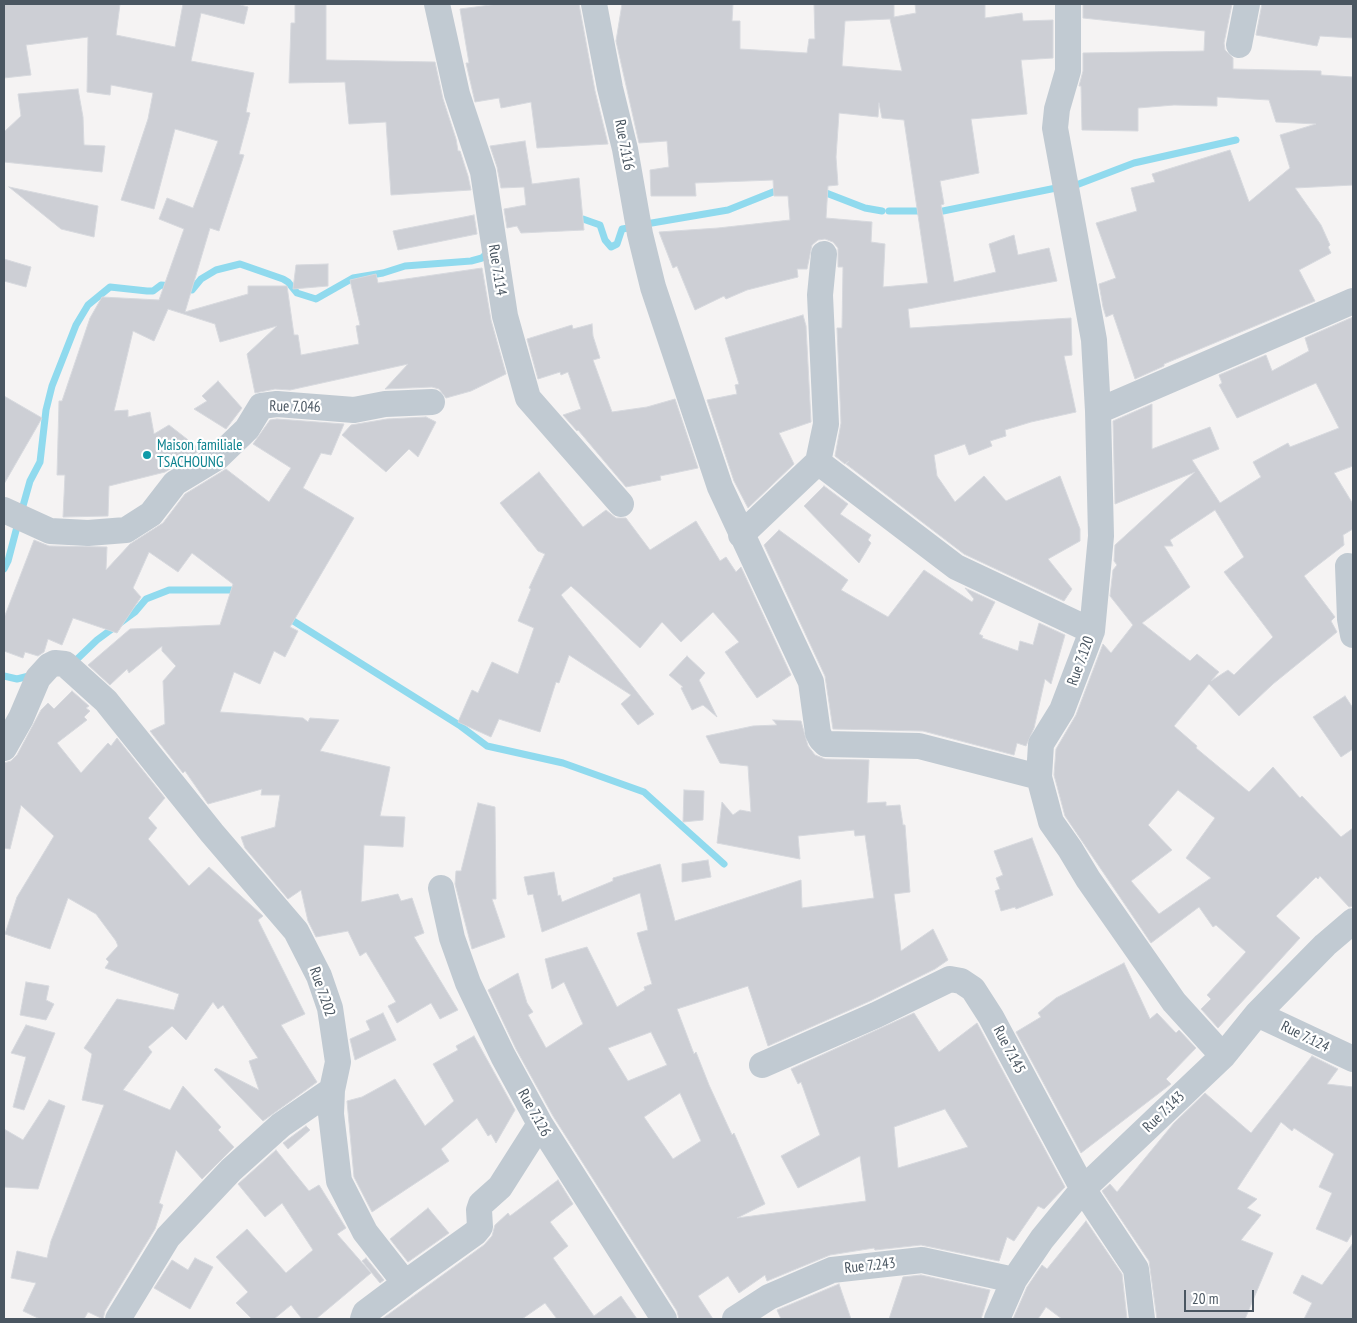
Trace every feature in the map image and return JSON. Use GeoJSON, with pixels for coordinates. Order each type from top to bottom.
{"type":"FeatureCollection","features":[{"type":"Feature","properties":{"kind":"street","name":"Rue 7.114"},"geometry":{"type":"LineString","coordinates":[[437,4],[457,94],[483,172],[505,316],[528,398],[622,504]]}},
{"type":"Feature","properties":{"kind":"street","name":"Rue 7.116"},"geometry":{"type":"LineString","coordinates":[[594,4],[610,88],[625,148],[640,234],[653,286],[704,441],[741,535],[808,676],[818,734],[826,744],[919,746],[1039,777]]}},
{"type":"Feature","properties":{"kind":"street"},"geometry":{"type":"LineString","coordinates":[[1068,4],[1068,71],[1057,109],[1055,128],[1094,340],[1102,536],[1092,631]]}},
{"type":"Feature","properties":{"kind":"street"},"geometry":{"type":"LineString","coordinates":[[1239,46],[1246,4]]}},
{"type":"Feature","properties":{"kind":"street"},"geometry":{"type":"LineString","coordinates":[[741,535],[818,462],[826,424],[820,295],[824,254]]}},
{"type":"Feature","properties":{"kind":"street"},"geometry":{"type":"LineString","coordinates":[[1098,411],[1353,301]]}},
{"type":"Feature","properties":{"kind":"street","name":"Rue 7.046"},"geometry":{"type":"LineString","coordinates":[[4,510],[50,531],[88,533],[126,530],[152,514],[175,483],[218,457],[247,429],[261,406],[277,404],[354,410],[384,404],[432,402]]}},
{"type":"Feature","properties":{"kind":"street","name":"Rue 7.120"},"geometry":{"type":"LineString","coordinates":[[818,462],[956,567],[1092,631],[1062,710],[1041,744],[1039,777],[1051,822],[1070,848],[1088,879],[1174,1002],[1223,1056]]}},
{"type":"Feature","properties":{"kind":"street"},"geometry":{"type":"LineString","coordinates":[[1348,566],[1350,619],[1353,635]]}},
{"type":"Feature","properties":{"kind":"street","name":"Rue 7.202"},"geometry":{"type":"LineString","coordinates":[[4,748],[21,718],[38,678],[55,663],[65,664],[74,670],[106,701],[212,833],[296,931],[319,976],[330,1008],[338,1062],[332,1090],[331,1114],[339,1181],[365,1232],[405,1283]]}},
{"type":"Feature","properties":{"kind":"street","name":"Rue 7.126"},"geometry":{"type":"LineString","coordinates":[[442,888],[452,938],[468,983],[503,1056],[540,1124],[664,1319]]}},
{"type":"Feature","properties":{"kind":"street","name":"Rue 7.143"},"geometry":{"type":"LineString","coordinates":[[997,1319],[1014,1280],[1042,1239],[1083,1189],[1223,1056],[1258,1014],[1325,945],[1353,921]]}},
{"type":"Feature","properties":{"kind":"street","name":"Rue 7.145"},"geometry":{"type":"LineString","coordinates":[[762,1065],[876,1015],[950,979],[961,981],[973,989],[991,1017],[1083,1189],[1136,1268],[1142,1319]]}},
{"type":"Feature","properties":{"kind":"street","name":"Rue 7.124"},"geometry":{"type":"LineString","coordinates":[[1258,1014],[1353,1060]]}},
{"type":"Feature","properties":{"kind":"street"},"geometry":{"type":"LineString","coordinates":[[118,1319],[168,1237],[206,1196],[231,1170],[281,1126],[332,1090]]}},
{"type":"Feature","properties":{"kind":"street"},"geometry":{"type":"LineString","coordinates":[[363,1319],[365,1313],[480,1227],[479,1210],[481,1204],[500,1187],[540,1124]]}},
{"type":"Feature","properties":{"kind":"street","name":"Rue 7.243"},"geometry":{"type":"LineString","coordinates":[[735,1319],[769,1297],[832,1270],[922,1260],[1014,1280]]}},
{"type":"Feature","properties":{"kind":"building"},"geometry":{"type":"Polygon","coordinates":[[[4,4],[120,4],[116,35],[175,47],[183,4],[237,4],[248,7],[244,24],[201,13],[191,61],[254,73],[246,112],[250,113],[239,154],[244,155],[219,231],[210,228],[185,312],[248,294],[248,286],[287,286],[294,335],[298,335],[301,355],[359,344],[356,326],[360,325],[350,280],[376,274],[378,283],[482,268],[491,320],[506,374],[471,391],[446,398],[439,389],[432,387],[385,389],[408,364],[290,390],[275,389],[255,393],[247,354],[277,326],[220,342],[215,324],[168,309],[154,341],[133,331],[114,411],[128,410],[128,417],[150,412],[154,434],[169,425],[201,450],[165,472],[109,486],[108,516],[63,517],[65,475],[57,475],[59,401],[62,401],[90,318],[102,297],[159,300],[184,229],[159,219],[167,198],[193,208],[218,141],[175,129],[154,209],[121,200],[148,119],[153,93],[111,85],[110,95],[87,92],[88,37],[26,45],[31,75],[4,78],[4,4]]]}},
{"type":"Feature","properties":{"kind":"building"},"geometry":{"type":"Polygon","coordinates":[[[295,4],[326,4],[326,60],[435,62],[443,99],[471,190],[391,195],[386,122],[349,124],[345,82],[289,83],[291,23],[295,23],[295,4]]]}},
{"type":"Feature","properties":{"kind":"building"},"geometry":{"type":"Polygon","coordinates":[[[498,4],[579,4],[595,91],[608,144],[537,148],[531,102],[501,108],[499,98],[475,102],[466,63],[469,63],[460,9],[498,4]]]}},
{"type":"Feature","properties":{"kind":"building"},"geometry":{"type":"Polygon","coordinates":[[[622,4],[733,4],[732,21],[740,21],[740,49],[807,53],[809,39],[815,39],[814,4],[894,4],[894,17],[916,13],[915,4],[985,4],[985,18],[1022,13],[1023,21],[1053,20],[1053,58],[1021,60],[1027,114],[971,119],[979,173],[940,181],[944,204],[941,205],[954,282],[996,272],[989,244],[1014,235],[1018,255],[1049,248],[1057,281],[908,309],[910,328],[1071,318],[1072,355],[1064,356],[1076,412],[1005,430],[1006,436],[990,441],[992,446],[969,455],[965,444],[934,455],[937,476],[955,502],[984,476],[1006,501],[1060,476],[1080,529],[1080,541],[1048,559],[1072,589],[1064,601],[964,554],[846,464],[849,461],[845,464],[835,456],[841,423],[837,328],[842,328],[843,267],[838,267],[838,248],[833,242],[825,239],[818,240],[812,245],[807,269],[797,269],[798,277],[747,290],[726,299],[724,296],[695,310],[677,266],[673,268],[659,232],[790,220],[788,196],[774,196],[773,180],[695,183],[696,196],[651,196],[650,170],[669,167],[667,141],[639,143],[616,41],[622,4]],[[890,19],[845,21],[842,66],[902,71],[890,19]],[[879,103],[878,117],[839,113],[836,157],[838,185],[828,186],[826,218],[872,222],[871,242],[885,244],[883,287],[928,283],[904,120],[882,118],[879,103]]]}},
{"type":"Feature","properties":{"kind":"building"},"geometry":{"type":"Polygon","coordinates":[[[1083,4],[1232,4],[1224,43],[1225,50],[1233,58],[1233,69],[1321,71],[1321,75],[1353,77],[1353,185],[1295,188],[1321,225],[1330,245],[1328,247],[1331,253],[1299,270],[1315,301],[1164,364],[1164,366],[1135,379],[1113,314],[1106,317],[1103,307],[1099,284],[1116,278],[1096,223],[1137,211],[1131,188],[1155,182],[1152,174],[1230,150],[1249,202],[1290,168],[1280,135],[1316,124],[1276,122],[1269,100],[1217,97],[1217,106],[1174,105],[1138,108],[1138,131],[1082,130],[1081,86],[1079,86],[1083,71],[1083,53],[1204,51],[1205,31],[1083,18],[1083,4]]]}},
{"type":"Feature","properties":{"kind":"building"},"geometry":{"type":"Polygon","coordinates":[[[1262,4],[1353,4],[1353,38],[1320,36],[1317,46],[1256,35],[1262,4]]]}},
{"type":"Feature","properties":{"kind":"building"},"geometry":{"type":"Polygon","coordinates":[[[78,89],[83,117],[84,145],[105,146],[102,172],[4,162],[4,132],[21,116],[18,94],[78,89]]]}},
{"type":"Feature","properties":{"kind":"building"},"geometry":{"type":"Polygon","coordinates":[[[525,141],[532,184],[579,178],[584,230],[521,233],[517,226],[507,228],[504,209],[526,205],[524,187],[501,188],[490,146],[525,141]]]}},
{"type":"Feature","properties":{"kind":"building"},"geometry":{"type":"Polygon","coordinates":[[[9,187],[98,206],[94,237],[61,229],[9,187]]]}},
{"type":"Feature","properties":{"kind":"building"},"geometry":{"type":"Polygon","coordinates":[[[474,215],[477,234],[398,250],[393,231],[474,215]]]}},
{"type":"Feature","properties":{"kind":"building"},"geometry":{"type":"Polygon","coordinates":[[[4,259],[31,267],[26,287],[4,281],[4,259]]]}},
{"type":"Feature","properties":{"kind":"building"},"geometry":{"type":"Polygon","coordinates":[[[328,264],[328,286],[293,289],[296,265],[328,264]]]}},
{"type":"Feature","properties":{"kind":"building"},"geometry":{"type":"Polygon","coordinates":[[[803,315],[806,326],[811,422],[779,433],[794,464],[748,508],[734,481],[707,400],[737,394],[735,385],[739,384],[725,338],[803,315]]]}},
{"type":"Feature","properties":{"kind":"building"},"geometry":{"type":"Polygon","coordinates":[[[1353,317],[1353,466],[1334,473],[1353,504],[1353,529],[1343,535],[1344,545],[1304,576],[1335,617],[1331,621],[1337,632],[1273,684],[1239,716],[1209,684],[1174,726],[1197,746],[1196,748],[1249,792],[1273,767],[1300,798],[1302,796],[1341,837],[1353,828],[1353,906],[1349,907],[1320,876],[1318,879],[1316,877],[1276,916],[1300,938],[1218,1028],[1201,1009],[1211,999],[1207,995],[1246,952],[1216,925],[1213,927],[1199,907],[1151,943],[1065,816],[1054,775],[1056,749],[1076,715],[1103,644],[1111,653],[1133,625],[1110,596],[1113,570],[1117,565],[1114,561],[1115,545],[1195,472],[1115,504],[1113,421],[1152,404],[1152,449],[1210,427],[1219,449],[1192,460],[1220,503],[1261,477],[1253,462],[1288,443],[1290,447],[1339,428],[1316,383],[1237,418],[1219,385],[1222,383],[1219,375],[1266,355],[1272,371],[1309,351],[1305,338],[1353,317]],[[1215,510],[1170,540],[1173,546],[1164,546],[1190,587],[1142,623],[1190,661],[1197,654],[1219,672],[1211,681],[1228,670],[1234,675],[1273,637],[1224,572],[1244,557],[1215,510]],[[1178,790],[1148,825],[1172,850],[1131,881],[1159,914],[1211,878],[1186,858],[1215,818],[1178,790]]]}},
{"type":"Feature","properties":{"kind":"building"},"geometry":{"type":"Polygon","coordinates":[[[592,324],[593,336],[600,358],[593,360],[612,412],[647,407],[675,399],[698,468],[660,476],[661,480],[626,487],[563,415],[581,409],[568,372],[561,375],[560,372],[538,379],[527,339],[572,325],[573,329],[592,324]]]}},
{"type":"Feature","properties":{"kind":"building"},"geometry":{"type":"Polygon","coordinates":[[[218,381],[242,408],[226,429],[194,409],[207,401],[202,396],[218,381]]]}},
{"type":"Feature","properties":{"kind":"building"},"geometry":{"type":"Polygon","coordinates":[[[4,396],[42,418],[4,484],[4,396]]]}},
{"type":"Feature","properties":{"kind":"building"},"geometry":{"type":"Polygon","coordinates":[[[426,417],[436,422],[418,457],[409,449],[386,472],[342,435],[351,425],[387,419],[426,417]]]}},
{"type":"Feature","properties":{"kind":"building"},"geometry":{"type":"Polygon","coordinates":[[[270,420],[344,424],[331,455],[321,453],[303,488],[354,518],[290,627],[298,631],[285,657],[274,651],[260,684],[234,672],[220,712],[303,718],[308,722],[310,718],[339,720],[320,751],[390,767],[380,816],[405,817],[403,847],[364,845],[361,902],[398,894],[401,901],[412,898],[424,933],[414,937],[458,1010],[440,1019],[431,1003],[397,1023],[388,1006],[396,1002],[366,952],[360,956],[348,931],[316,937],[308,921],[301,890],[288,899],[245,848],[241,837],[275,827],[280,795],[261,795],[262,789],[208,804],[185,771],[183,773],[150,731],[165,724],[163,681],[176,666],[162,651],[162,646],[129,673],[127,669],[110,685],[88,665],[130,629],[220,625],[233,584],[192,553],[178,572],[149,552],[133,588],[141,597],[117,633],[73,618],[62,645],[48,639],[44,652],[38,656],[25,652],[23,658],[4,651],[4,618],[34,540],[49,546],[107,547],[106,570],[130,544],[163,523],[185,494],[226,469],[269,502],[291,468],[253,444],[270,420]]]}},
{"type":"Feature","properties":{"kind":"building"},"geometry":{"type":"Polygon","coordinates":[[[539,472],[583,527],[606,510],[616,518],[626,518],[650,550],[696,521],[720,561],[726,557],[736,572],[741,567],[791,675],[757,698],[725,652],[739,642],[713,612],[681,642],[662,622],[640,648],[571,586],[561,595],[654,714],[638,725],[621,704],[631,695],[569,655],[559,683],[556,682],[540,732],[499,719],[491,737],[458,722],[472,690],[478,693],[492,662],[518,674],[534,628],[518,621],[531,589],[529,588],[545,554],[538,551],[500,503],[539,472]]]}},
{"type":"Feature","properties":{"kind":"building"},"geometry":{"type":"Polygon","coordinates":[[[824,486],[848,504],[840,514],[871,535],[868,540],[871,543],[859,563],[804,506],[824,486]]]}},
{"type":"Feature","properties":{"kind":"building"},"geometry":{"type":"Polygon","coordinates":[[[779,530],[848,580],[841,590],[888,617],[924,570],[972,602],[974,599],[965,588],[995,602],[979,634],[983,636],[982,638],[1018,651],[1020,641],[1033,645],[1039,623],[1065,635],[1051,684],[1045,679],[1034,728],[1026,746],[1017,743],[1014,755],[923,731],[833,729],[825,676],[764,545],[779,530]]]}},
{"type":"Feature","properties":{"kind":"building"},"geometry":{"type":"Polygon","coordinates":[[[687,656],[705,673],[699,680],[717,717],[703,705],[692,710],[681,688],[683,687],[669,675],[687,656]]]}},
{"type":"Feature","properties":{"kind":"building"},"geometry":{"type":"Polygon","coordinates":[[[72,691],[89,706],[86,708],[90,711],[84,717],[87,720],[57,743],[81,773],[108,743],[111,746],[117,738],[165,798],[148,818],[157,828],[148,839],[189,886],[209,867],[263,916],[258,920],[305,1014],[281,1025],[317,1082],[263,1121],[214,1070],[216,1068],[259,1090],[249,1061],[258,1058],[223,1005],[218,1009],[213,1002],[186,1040],[172,1026],[148,1047],[152,1052],[123,1090],[170,1110],[183,1086],[221,1127],[218,1130],[234,1147],[202,1179],[176,1150],[159,1203],[163,1205],[155,1229],[105,1311],[103,1319],[88,1312],[84,1319],[40,1319],[23,1311],[36,1283],[11,1278],[17,1251],[47,1258],[51,1241],[104,1105],[82,1100],[92,1054],[84,1048],[117,999],[174,1010],[179,994],[105,968],[109,962],[106,959],[118,946],[116,941],[96,914],[68,898],[50,949],[5,934],[17,897],[54,836],[21,805],[10,849],[4,848],[4,763],[11,761],[17,755],[41,710],[48,703],[54,709],[72,691]]]}},
{"type":"Feature","properties":{"kind":"building"},"geometry":{"type":"Polygon","coordinates":[[[1345,696],[1353,708],[1353,749],[1341,757],[1313,717],[1345,696]]]}},
{"type":"Feature","properties":{"kind":"building"},"geometry":{"type":"Polygon","coordinates":[[[773,720],[801,721],[808,746],[815,755],[825,759],[869,760],[867,803],[886,802],[886,806],[900,805],[903,825],[905,825],[910,892],[894,894],[901,951],[933,929],[948,960],[935,969],[870,1001],[768,1046],[748,986],[677,1009],[694,1054],[696,1052],[709,1085],[732,1135],[734,1133],[765,1204],[737,1218],[866,1201],[860,1156],[798,1188],[781,1156],[820,1135],[801,1082],[798,1084],[791,1069],[914,1013],[939,1052],[977,1023],[1065,1187],[1044,1209],[1038,1206],[1014,1241],[1007,1237],[999,1261],[921,1245],[875,1250],[874,1248],[830,1255],[767,1281],[765,1275],[739,1293],[728,1276],[698,1296],[713,1319],[679,1319],[677,1311],[553,1116],[516,1049],[488,990],[518,973],[527,1003],[533,1012],[528,1015],[546,1048],[583,1024],[564,982],[552,989],[545,959],[587,947],[617,1007],[645,990],[644,987],[652,984],[637,933],[648,930],[640,893],[542,932],[533,894],[528,895],[524,877],[554,872],[558,896],[560,895],[562,902],[613,881],[613,878],[660,864],[675,921],[801,880],[802,908],[874,898],[865,835],[855,836],[854,830],[798,836],[800,859],[717,843],[722,802],[733,815],[740,810],[751,812],[748,766],[720,763],[706,736],[753,726],[777,725],[773,720]],[[651,1032],[608,1048],[628,1081],[667,1065],[651,1032]],[[680,1093],[644,1117],[673,1159],[701,1141],[680,1093]],[[945,1109],[894,1127],[898,1168],[968,1147],[945,1109]]]}},
{"type":"Feature","properties":{"kind":"building"},"geometry":{"type":"Polygon","coordinates":[[[684,790],[704,791],[703,820],[683,822],[684,790]]]}},
{"type":"Feature","properties":{"kind":"building"},"geometry":{"type":"Polygon","coordinates":[[[478,803],[495,807],[496,899],[492,899],[505,937],[472,949],[455,884],[456,871],[461,871],[478,803]]]}},
{"type":"Feature","properties":{"kind":"building"},"geometry":{"type":"Polygon","coordinates":[[[1032,838],[1053,895],[1016,909],[1015,907],[1001,911],[995,891],[1000,889],[996,878],[1003,875],[994,851],[1032,838]]]}},
{"type":"Feature","properties":{"kind":"building"},"geometry":{"type":"Polygon","coordinates":[[[708,860],[711,877],[682,882],[682,864],[708,860]]]}},
{"type":"Feature","properties":{"kind":"building"},"geometry":{"type":"Polygon","coordinates":[[[1124,963],[1150,1019],[1157,1013],[1176,1033],[1179,1030],[1196,1048],[1166,1079],[1171,1084],[1081,1153],[1016,1032],[1041,1017],[1038,1013],[1056,998],[1124,963]]]}},
{"type":"Feature","properties":{"kind":"building"},"geometry":{"type":"Polygon","coordinates":[[[26,982],[49,986],[46,1000],[54,1004],[46,1020],[20,1015],[26,982]]]}},
{"type":"Feature","properties":{"kind":"building"},"geometry":{"type":"Polygon","coordinates":[[[383,1013],[396,1040],[355,1060],[350,1039],[370,1030],[366,1021],[383,1013]]]}},
{"type":"Feature","properties":{"kind":"building"},"geometry":{"type":"Polygon","coordinates":[[[26,1025],[55,1033],[24,1110],[13,1107],[26,1057],[11,1053],[26,1025]]]}},
{"type":"Feature","properties":{"kind":"building"},"geometry":{"type":"Polygon","coordinates":[[[474,1036],[515,1110],[496,1143],[491,1134],[488,1136],[477,1118],[441,1149],[449,1161],[372,1212],[354,1177],[347,1101],[362,1097],[395,1079],[425,1126],[454,1101],[433,1064],[458,1050],[456,1046],[474,1036]]]}},
{"type":"Feature","properties":{"kind":"building"},"geometry":{"type":"Polygon","coordinates":[[[1312,1056],[1338,1069],[1327,1084],[1353,1087],[1353,1232],[1347,1242],[1316,1229],[1332,1193],[1319,1187],[1334,1154],[1294,1128],[1292,1131],[1281,1122],[1237,1189],[1257,1199],[1247,1208],[1261,1215],[1241,1240],[1273,1253],[1245,1319],[1157,1319],[1149,1261],[1102,1191],[1110,1184],[1117,1192],[1174,1123],[1205,1093],[1251,1133],[1312,1056]]]}},
{"type":"Feature","properties":{"kind":"building"},"geometry":{"type":"Polygon","coordinates":[[[49,1100],[65,1106],[38,1189],[4,1187],[4,1129],[23,1140],[49,1100]]]}},
{"type":"Feature","properties":{"kind":"building"},"geometry":{"type":"Polygon","coordinates":[[[306,1126],[310,1130],[288,1149],[283,1143],[306,1126]]]}},
{"type":"Feature","properties":{"kind":"building"},"geometry":{"type":"Polygon","coordinates":[[[276,1150],[309,1191],[319,1185],[346,1228],[337,1234],[371,1273],[316,1319],[302,1319],[291,1305],[274,1319],[252,1319],[236,1303],[248,1292],[216,1257],[247,1229],[286,1273],[313,1250],[282,1203],[265,1217],[238,1184],[276,1150]]]}},
{"type":"Feature","properties":{"kind":"building"},"geometry":{"type":"Polygon","coordinates":[[[558,1180],[573,1204],[550,1222],[568,1246],[553,1258],[594,1316],[621,1296],[637,1319],[557,1319],[545,1303],[522,1319],[382,1319],[484,1245],[492,1236],[495,1225],[508,1213],[510,1216],[558,1180]]]}},
{"type":"Feature","properties":{"kind":"building"},"geometry":{"type":"Polygon","coordinates":[[[428,1208],[449,1233],[408,1262],[390,1239],[428,1208]]]}},
{"type":"Feature","properties":{"kind":"building"},"geometry":{"type":"Polygon","coordinates":[[[1086,1221],[1122,1274],[1127,1319],[1062,1319],[1046,1307],[1038,1319],[1013,1319],[1027,1287],[1042,1265],[1047,1269],[1086,1221]]]}},
{"type":"Feature","properties":{"kind":"building"},"geometry":{"type":"Polygon","coordinates":[[[1353,1243],[1353,1319],[1304,1319],[1312,1303],[1293,1293],[1302,1275],[1322,1285],[1353,1243]]]}},
{"type":"Feature","properties":{"kind":"building"},"geometry":{"type":"Polygon","coordinates":[[[195,1258],[213,1267],[190,1309],[154,1288],[172,1260],[188,1270],[195,1258]]]}},
{"type":"Feature","properties":{"kind":"building"},"geometry":{"type":"Polygon","coordinates":[[[366,1258],[384,1280],[380,1283],[362,1261],[366,1258]]]}},
{"type":"Feature","properties":{"kind":"building"},"geometry":{"type":"Polygon","coordinates":[[[921,1275],[990,1290],[981,1319],[889,1319],[903,1277],[921,1275]]]}},
{"type":"Feature","properties":{"kind":"building"},"geometry":{"type":"Polygon","coordinates":[[[839,1284],[851,1319],[781,1319],[777,1310],[839,1284]]]}},
{"type":"Feature","properties":{"kind":"waterway"},"geometry":{"type":"LineString","coordinates":[[1071,187],[1134,163],[1236,140]]}},
{"type":"Feature","properties":{"kind":"waterway"},"geometry":{"type":"LineString","coordinates":[[889,211],[943,211],[1061,187]]}},
{"type":"Feature","properties":{"kind":"waterway"},"geometry":{"type":"LineString","coordinates":[[646,224],[728,210],[783,188]]}},
{"type":"Feature","properties":{"kind":"waterway"},"geometry":{"type":"LineString","coordinates":[[821,191],[865,208],[882,211]]}},
{"type":"Feature","properties":{"kind":"waterway"},"geometry":{"type":"LineString","coordinates":[[583,219],[600,225],[605,240],[611,247],[617,244],[622,229],[635,227]]}},
{"type":"Feature","properties":{"kind":"waterway"},"geometry":{"type":"LineString","coordinates":[[182,289],[192,290],[201,279],[216,270],[240,264],[283,279],[297,293],[316,299],[353,278],[383,273],[405,266],[471,261],[482,258],[489,251]]}},
{"type":"Feature","properties":{"kind":"waterway"},"geometry":{"type":"LineString","coordinates":[[21,513],[30,481],[40,462],[46,410],[52,386],[76,325],[88,305],[110,287],[153,291],[161,285],[172,286]]}},
{"type":"Feature","properties":{"kind":"waterway"},"geometry":{"type":"LineString","coordinates":[[4,569],[18,523]]}},
{"type":"Feature","properties":{"kind":"waterway"},"geometry":{"type":"LineString","coordinates":[[73,663],[97,640],[135,612],[146,599],[169,590],[238,590]]}},
{"type":"Feature","properties":{"kind":"waterway"},"geometry":{"type":"LineString","coordinates":[[287,617],[459,725],[487,746],[563,763],[644,792],[724,864]]}},
{"type":"Feature","properties":{"kind":"waterway"},"geometry":{"type":"LineString","coordinates":[[4,676],[17,679],[33,675]]}},
{"type":"Feature","properties":{"kind":"place","name":"Maison familiale TSACHOUNG"},"geometry":{"type":"Point","coordinates":[147,455]}}]}
